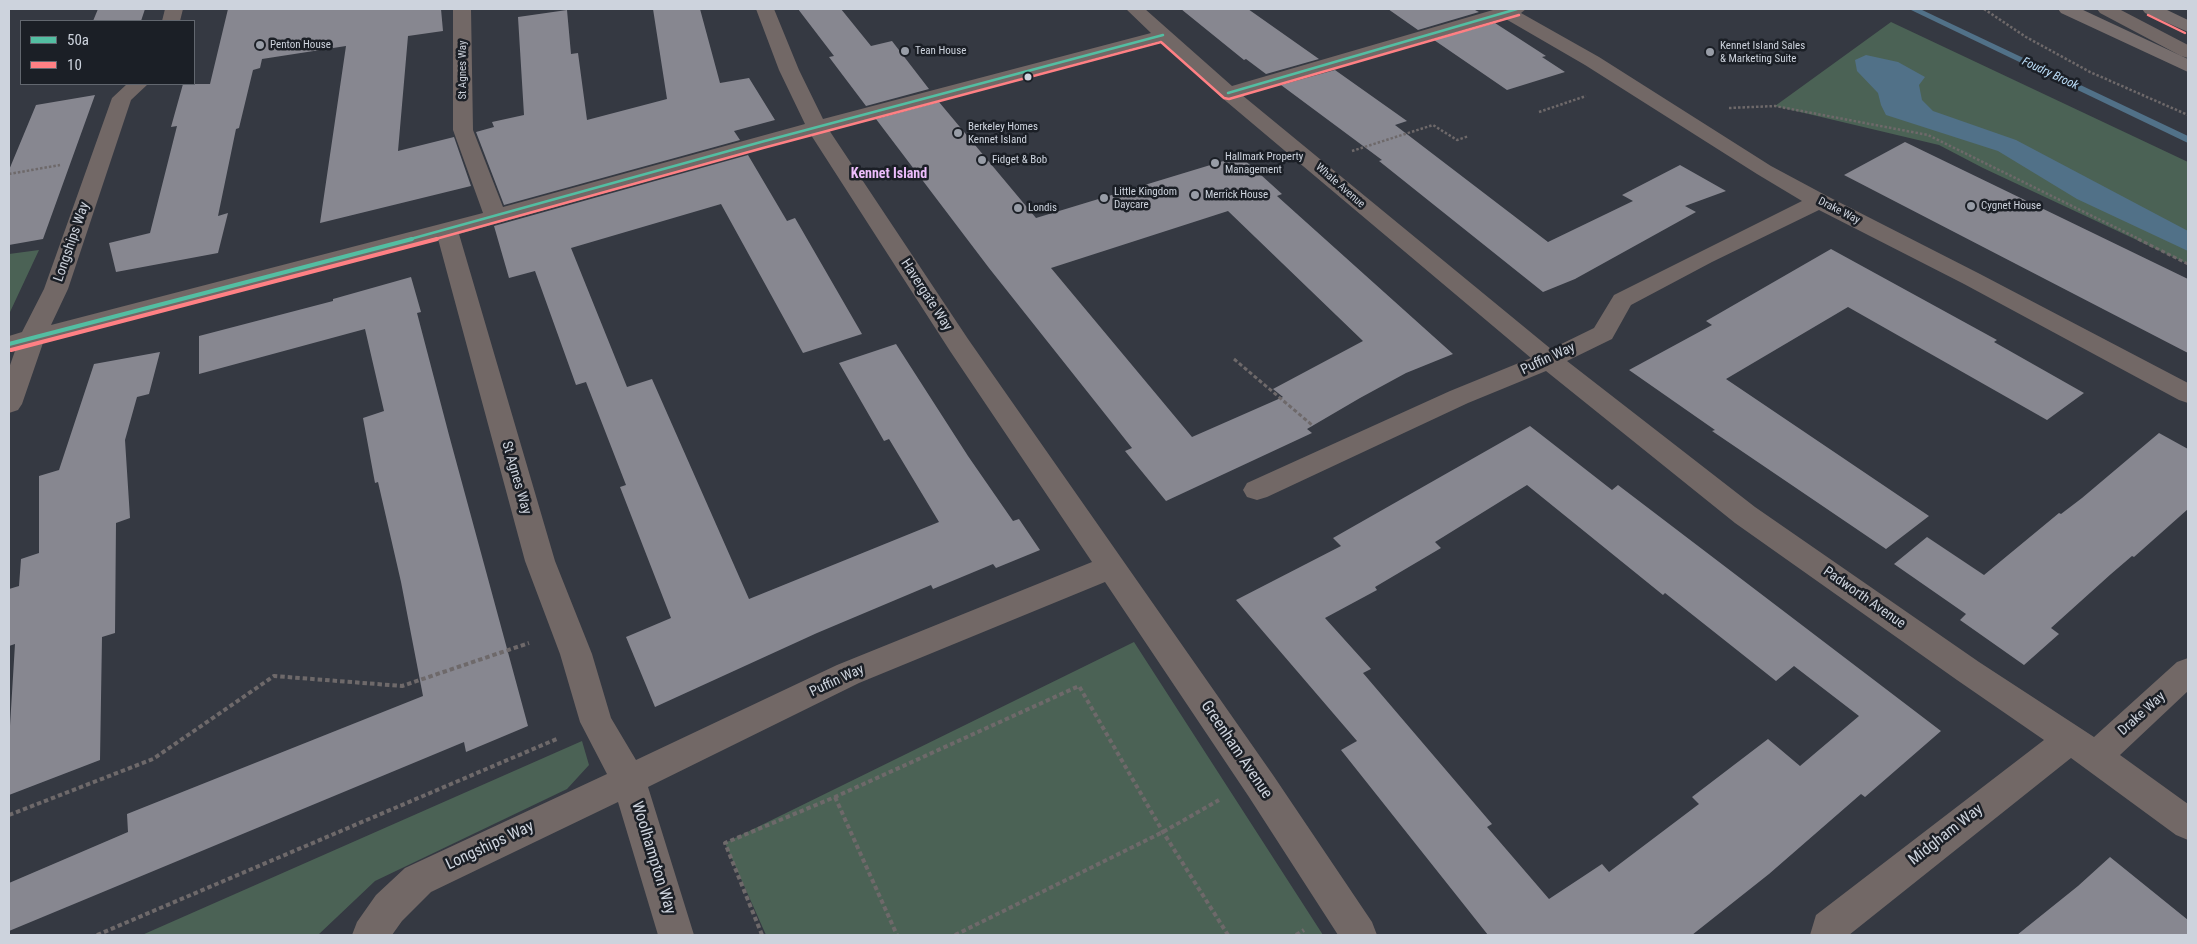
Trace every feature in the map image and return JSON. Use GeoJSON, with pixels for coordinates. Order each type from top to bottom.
{"type":"FeatureCollection","features":[{"type":"Feature","properties":{"kind":"highway"},"geometry":{"type":"LineString","coordinates":[[2067,9],[2188,66]]}},
{"type":"Feature","properties":{"kind":"highway"},"geometry":{"type":"LineString","coordinates":[[2151,9],[2188,27]]}},
{"type":"Feature","properties":{"kind":"street","name":"St Agnes Way"},"geometry":{"type":"LineString","coordinates":[[462,9],[463,130],[495,216]]}},
{"type":"Feature","properties":{"kind":"street","name":"Havergate Way"},"geometry":{"type":"LineString","coordinates":[[765,9],[789,70],[817,128],[959,345],[1111,567]]}},
{"type":"Feature","properties":{"kind":"street","name":"Whale Avenue"},"geometry":{"type":"LineString","coordinates":[[1135,9],[1228,93],[1549,360]]}},
{"type":"Feature","properties":{"kind":"street"},"geometry":{"type":"LineString","coordinates":[[2106,9],[2188,52]]}},
{"type":"Feature","properties":{"kind":"street"},"geometry":{"type":"LineString","coordinates":[[1228,93],[1508,10]]}},
{"type":"Feature","properties":{"kind":"street","name":"Drake Way"},"geometry":{"type":"LineString","coordinates":[[1508,10],[1545,36],[1592,61],[1764,170],[2188,394]]}},
{"type":"Feature","properties":{"kind":"street"},"geometry":{"type":"LineString","coordinates":[[20,341],[447,230],[1163,35]]}},
{"type":"Feature","properties":{"kind":"street","name":"Longships Way"},"geometry":{"type":"LineString","coordinates":[[9,404],[20,341],[56,289],[122,98],[137,85]]}},
{"type":"Feature","properties":{"kind":"street","name":"Puffin Way"},"geometry":{"type":"LineString","coordinates":[[1257,490],[1459,397],[1549,360],[1604,333],[1622,300],[1818,200]]}},
{"type":"Feature","properties":{"kind":"street","name":"St Agnes Way"},"geometry":{"type":"LineString","coordinates":[[447,230],[540,560],[576,654],[596,722]]}},
{"type":"Feature","properties":{"kind":"street","name":"Padworth Avenue"},"geometry":{"type":"LineString","coordinates":[[1549,360],[1745,515],[1968,671],[2083,748],[2188,824]]}},
{"type":"Feature","properties":{"kind":"street","name":"Puffin Way"},"geometry":{"type":"LineString","coordinates":[[630,780],[848,674],[1111,567]]}},
{"type":"Feature","properties":{"kind":"street","name":"Greenham Avenue"},"geometry":{"type":"LineString","coordinates":[[1111,567],[1359,935]]}},
{"type":"Feature","properties":{"kind":"street","name":"Drake Way"},"geometry":{"type":"LineString","coordinates":[[2083,748],[2188,672]]}},
{"type":"Feature","properties":{"kind":"street"},"geometry":{"type":"LineString","coordinates":[[596,722],[630,780]]}},
{"type":"Feature","properties":{"kind":"street","name":"Midgham Way"},"geometry":{"type":"LineString","coordinates":[[1828,935],[1829,928],[1878,889],[2083,748]]}},
{"type":"Feature","properties":{"kind":"street","name":"Longships Way"},"geometry":{"type":"LineString","coordinates":[[370,935],[389,908],[418,880],[630,780]]}},
{"type":"Feature","properties":{"kind":"street","name":"Woolhampton Way"},"geometry":{"type":"LineString","coordinates":[[630,780],[676,935]]}},
{"type":"Feature","properties":{"kind":"path"},"geometry":{"type":"LineString","coordinates":[[1984,9],[2026,37],[2090,72],[2188,115]]}},
{"type":"Feature","properties":{"kind":"path"},"geometry":{"type":"LineString","coordinates":[[1670,111],[1775,106],[1928,135],[2188,264]]}},
{"type":"Feature","properties":{"kind":"path"},"geometry":{"type":"LineString","coordinates":[[1314,164],[1433,125],[1457,140],[1469,136]]}},
{"type":"Feature","properties":{"kind":"path"},"geometry":{"type":"LineString","coordinates":[[9,174],[100,158]]}},
{"type":"Feature","properties":{"kind":"path"},"geometry":{"type":"LineString","coordinates":[[1234,360],[1342,450]]}},
{"type":"Feature","properties":{"kind":"path"},"geometry":{"type":"LineString","coordinates":[[9,815],[153,759],[274,676],[402,686],[567,630]]}},
{"type":"Feature","properties":{"kind":"path"},"geometry":{"type":"LineString","coordinates":[[762,935],[725,842],[834,797],[1079,686],[1163,832],[1228,935]]}},
{"type":"Feature","properties":{"kind":"path"},"geometry":{"type":"LineString","coordinates":[[98,935],[596,722]]}},
{"type":"Feature","properties":{"kind":"path"},"geometry":{"type":"LineString","coordinates":[[955,935],[1163,832],[1256,780]]}},
{"type":"Feature","properties":{"kind":"path"},"geometry":{"type":"LineString","coordinates":[[834,797],[897,935]]}},
{"type":"Feature","properties":{"kind":"green space"},"geometry":{"type":"Polygon","coordinates":[[[1891,22],[2188,162],[2188,264],[1983,168],[1939,145],[1775,106],[1891,22]]]}},
{"type":"Feature","properties":{"kind":"green space"},"geometry":{"type":"Polygon","coordinates":[[[39,250],[10,312],[9,312],[9,254],[39,250]]]}},
{"type":"Feature","properties":{"kind":"green space"},"geometry":{"type":"Polygon","coordinates":[[[1134,642],[1323,935],[766,935],[725,843],[1134,642]]]}},
{"type":"Feature","properties":{"kind":"green space"},"geometry":{"type":"Polygon","coordinates":[[[582,741],[589,765],[567,789],[375,881],[318,935],[142,935],[582,741]]]}},
{"type":"Feature","properties":{"kind":"water"},"geometry":{"type":"Polygon","coordinates":[[[1866,55],[1898,62],[1925,77],[1919,85],[1922,100],[1933,111],[2016,140],[2188,231],[2188,251],[2077,199],[1998,151],[1886,115],[1878,93],[1857,71],[1855,60],[1866,55]]]}},
{"type":"Feature","properties":{"kind":"building"},"geometry":{"type":"Polygon","coordinates":[[[98,9],[145,9],[141,20],[93,20],[98,9]]]}},
{"type":"Feature","properties":{"kind":"building"},"geometry":{"type":"Polygon","coordinates":[[[228,9],[441,9],[443,31],[408,36],[398,151],[454,137],[471,186],[320,223],[346,46],[262,59],[260,68],[253,70],[239,128],[236,129],[218,216],[228,213],[218,253],[116,272],[109,243],[150,233],[177,126],[171,127],[183,85],[210,84],[228,9]]]}},
{"type":"Feature","properties":{"kind":"building"},"geometry":{"type":"Polygon","coordinates":[[[653,9],[700,9],[720,83],[749,78],[775,120],[734,131],[740,140],[504,205],[476,132],[494,127],[492,122],[524,115],[518,17],[567,10],[571,54],[578,53],[587,120],[667,99],[653,9]]]}},
{"type":"Feature","properties":{"kind":"building"},"geometry":{"type":"Polygon","coordinates":[[[798,9],[841,9],[871,46],[892,41],[929,89],[866,106],[829,57],[834,56],[798,9]]]}},
{"type":"Feature","properties":{"kind":"building"},"geometry":{"type":"Polygon","coordinates":[[[1181,9],[1248,9],[1319,59],[1266,74],[1246,59],[1244,60],[1181,9]]]}},
{"type":"Feature","properties":{"kind":"building"},"geometry":{"type":"Polygon","coordinates":[[[1388,9],[1473,9],[1479,12],[1418,30],[1388,9]]]}},
{"type":"Feature","properties":{"kind":"building"},"geometry":{"type":"Polygon","coordinates":[[[1495,23],[1546,56],[1542,57],[1565,72],[1507,90],[1434,40],[1495,23]]]}},
{"type":"Feature","properties":{"kind":"building"},"geometry":{"type":"Polygon","coordinates":[[[1335,70],[1407,121],[1395,125],[1548,242],[1633,201],[1622,195],[1680,165],[1726,191],[1685,206],[1696,212],[1575,279],[1543,292],[1379,161],[1382,160],[1281,85],[1335,70]]]}},
{"type":"Feature","properties":{"kind":"building"},"geometry":{"type":"Polygon","coordinates":[[[95,95],[43,239],[9,245],[9,170],[36,105],[95,95]]]}},
{"type":"Feature","properties":{"kind":"building"},"geometry":{"type":"Polygon","coordinates":[[[939,102],[1036,218],[1240,156],[1282,194],[1277,196],[1453,354],[1406,373],[1360,398],[1307,429],[1312,433],[1166,501],[1125,451],[1132,448],[989,268],[876,119],[939,102]],[[1228,211],[1051,268],[1192,437],[1283,397],[1273,389],[1363,341],[1228,211]]]}},
{"type":"Feature","properties":{"kind":"building","name":"Cygnet House"},"geometry":{"type":"Polygon","coordinates":[[[1905,142],[2188,279],[2188,353],[1844,175],[1905,142]]]}},
{"type":"Feature","properties":{"kind":"building"},"geometry":{"type":"Polygon","coordinates":[[[748,155],[787,221],[795,218],[862,334],[803,353],[721,204],[571,248],[627,387],[652,379],[749,599],[939,522],[889,439],[884,441],[839,363],[896,344],[968,456],[1013,521],[1019,519],[1040,550],[996,568],[993,564],[933,589],[931,585],[817,633],[655,707],[626,637],[671,618],[620,487],[626,485],[586,382],[576,385],[535,271],[509,278],[494,226],[748,155]]]}},
{"type":"Feature","properties":{"kind":"building"},"geometry":{"type":"Polygon","coordinates":[[[1831,249],[1997,340],[1994,342],[2084,393],[2047,420],[1848,307],[1726,379],[1929,516],[1886,549],[1712,431],[1715,430],[1629,370],[1712,325],[1706,321],[1831,249]]]}},
{"type":"Feature","properties":{"kind":"building"},"geometry":{"type":"Polygon","coordinates":[[[411,277],[421,312],[417,313],[528,726],[466,752],[464,742],[9,931],[9,883],[128,832],[127,814],[423,696],[401,582],[378,482],[375,483],[363,418],[384,411],[365,329],[199,374],[199,336],[333,301],[333,299],[411,277]]]}},
{"type":"Feature","properties":{"kind":"building"},"geometry":{"type":"Polygon","coordinates":[[[160,352],[149,394],[137,397],[125,440],[130,518],[116,523],[115,633],[102,637],[100,760],[9,795],[9,742],[15,644],[9,646],[9,589],[19,586],[21,559],[39,553],[39,476],[59,470],[94,364],[160,352]]]}},
{"type":"Feature","properties":{"kind":"building"},"geometry":{"type":"Polygon","coordinates":[[[1530,426],[1612,490],[1618,485],[1941,731],[1865,797],[1861,794],[1769,874],[1692,935],[1488,935],[1341,750],[1357,741],[1236,600],[1341,546],[1333,538],[1530,426]],[[1527,485],[1435,542],[1441,548],[1375,587],[1377,590],[1325,618],[1371,669],[1363,673],[1492,824],[1487,827],[1549,899],[1602,864],[1609,872],[1699,804],[1692,797],[1768,739],[1800,766],[1859,716],[1794,666],[1776,681],[1665,593],[1663,595],[1527,485]]]}},
{"type":"Feature","properties":{"kind":"building"},"geometry":{"type":"Polygon","coordinates":[[[2159,433],[2188,449],[2188,509],[2051,628],[2059,634],[2024,665],[1960,620],[1966,614],[1894,564],[1927,537],[1984,575],[2059,513],[2061,514],[2082,498],[2159,433]]]}},
{"type":"Feature","properties":{"kind":"building"},"geometry":{"type":"Polygon","coordinates":[[[2110,857],[2188,920],[2188,935],[2017,935],[2078,886],[2110,857]]]}},
{"type":"Feature","properties":{"kind":"waterway","name":"Foudry Brook"},"geometry":{"type":"LineString","coordinates":[[1913,9],[2188,140]]}},
{"type":"Feature","properties":{"kind":"transit line","name":"50a"},"geometry":{"type":"LineString","coordinates":[[1228,93],[1517,9]]}},
{"type":"Feature","properties":{"kind":"transit line","name":"10"},"geometry":{"type":"LineString","coordinates":[[11,350],[449,236],[763,148],[1161,42],[1224,98],[1229,99],[1519,15]]}},
{"type":"Feature","properties":{"kind":"transit line","name":"10"},"geometry":{"type":"LineString","coordinates":[[2148,15],[2185,33]]}},
{"type":"Feature","properties":{"kind":"transit line","name":"50a"},"geometry":{"type":"LineString","coordinates":[[9,344],[447,230],[761,142],[1163,35]]}},
{"type":"Feature","properties":{"kind":"place","name":"Penton House"},"geometry":{"type":"Point","coordinates":[260,45]}},
{"type":"Feature","properties":{"kind":"place","name":"Tean House"},"geometry":{"type":"Point","coordinates":[905,51]}},
{"type":"Feature","properties":{"kind":"place","name":"Kennet Island Sales & Marketing Suite"},"geometry":{"type":"Point","coordinates":[1710,52]}},
{"type":"Feature","properties":{"kind":"place","name":"Berkeley Homes Kennet Island"},"geometry":{"type":"Point","coordinates":[958,133]}},
{"type":"Feature","properties":{"kind":"place","name":"Fidget & Bob"},"geometry":{"type":"Point","coordinates":[982,160]}},
{"type":"Feature","properties":{"kind":"place","name":"Hallmark Property Management"},"geometry":{"type":"Point","coordinates":[1215,163]}},
{"type":"Feature","properties":{"kind":"place","name":"Merrick House"},"geometry":{"type":"Point","coordinates":[1195,195]}},
{"type":"Feature","properties":{"kind":"place","name":"Little Kingdom Daycare"},"geometry":{"type":"Point","coordinates":[1104,198]}},
{"type":"Feature","properties":{"kind":"place","name":"Cygnet House"},"geometry":{"type":"Point","coordinates":[1971,206]}},
{"type":"Feature","properties":{"kind":"place","name":"Londis"},"geometry":{"type":"Point","coordinates":[1018,208]}},
{"type":"Feature","properties":{"kind":"district","name":"Kennet Island"},"geometry":{"type":"Point","coordinates":[889,174]}}]}
